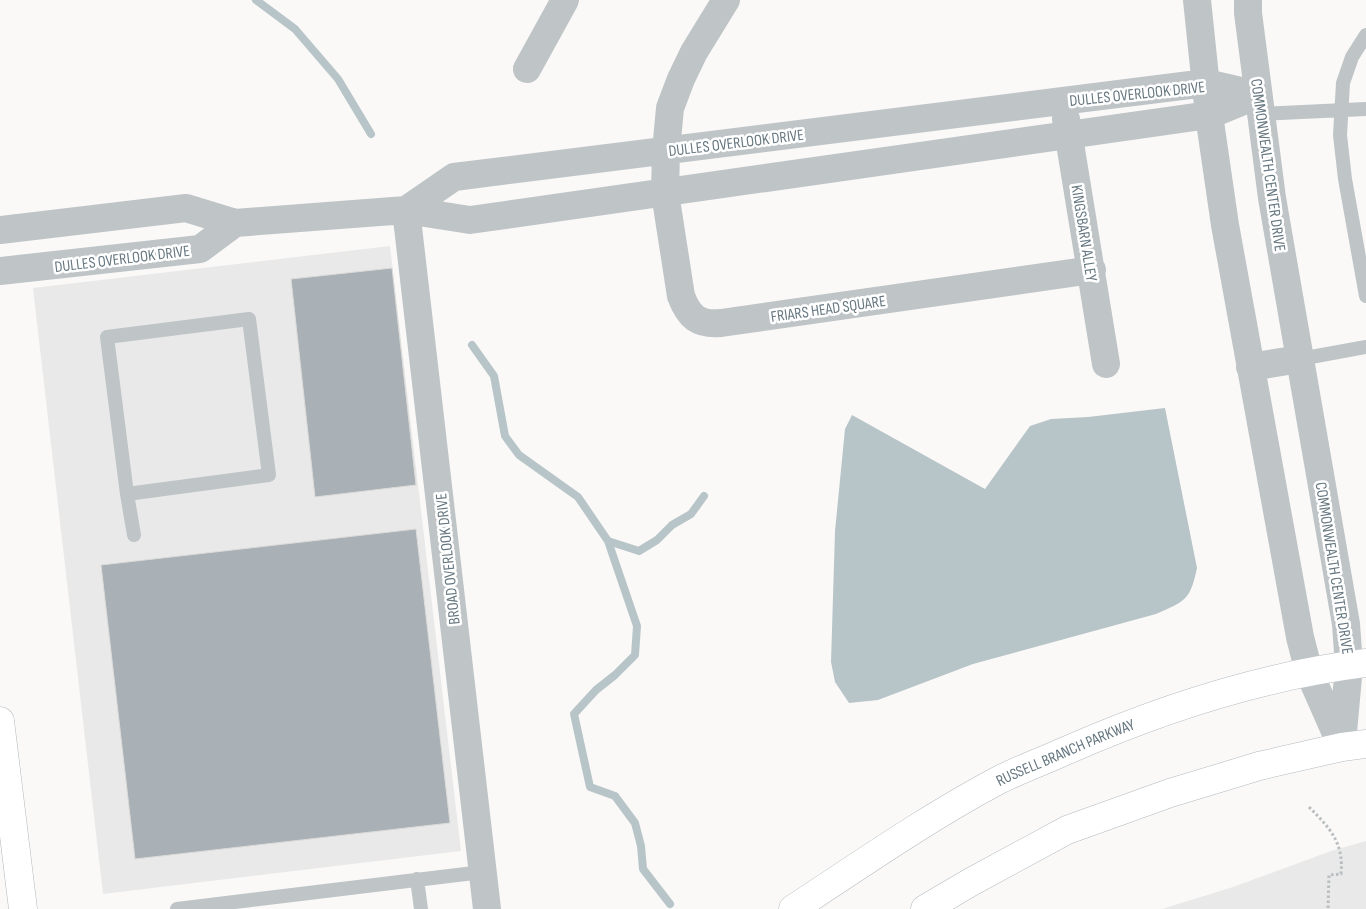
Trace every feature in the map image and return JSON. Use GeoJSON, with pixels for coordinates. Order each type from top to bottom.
{"type":"FeatureCollection","features":[{"type":"Feature","properties":{"kind":"main road","name":"RUSSELL BRANCH PARKWAY"},"geometry":{"type":"LineString","coordinates":[[792,909],[917,827],[998,780],[1148,717],[1228,691],[1309,672],[1358,664]]}},
{"type":"Feature","properties":{"kind":"main road"},"geometry":{"type":"LineString","coordinates":[[0,721],[23,909]]}},
{"type":"Feature","properties":{"kind":"main road"},"geometry":{"type":"LineString","coordinates":[[925,909],[1067,830],[1170,793],[1259,766],[1354,745]]}},
{"type":"Feature","properties":{"kind":"street"},"geometry":{"type":"LineString","coordinates":[[527,69],[565,0]]}},
{"type":"Feature","properties":{"kind":"street","name":"FRIARS HEAD SQUARE"},"geometry":{"type":"LineString","coordinates":[[726,0],[694,52],[674,94],[670,108],[666,150],[665,193],[681,296],[686,308],[697,320],[707,324],[1092,270]]}},
{"type":"Feature","properties":{"kind":"street"},"geometry":{"type":"LineString","coordinates":[[1197,0],[1209,115],[1225,225],[1300,637],[1309,672],[1354,745]]}},
{"type":"Feature","properties":{"kind":"street","name":"COMMONWEALTH CENTER DRIVE"},"geometry":{"type":"LineString","coordinates":[[1248,0],[1259,105],[1272,198],[1346,624],[1358,664],[1354,745]]}},
{"type":"Feature","properties":{"kind":"street","name":"DULLES OVERLOOK DRIVE"},"geometry":{"type":"LineString","coordinates":[[406,210],[454,177],[1206,83],[1259,105]]}},
{"type":"Feature","properties":{"kind":"street","name":"KINGSBARN ALLEY"},"geometry":{"type":"LineString","coordinates":[[1063,102],[1106,364]]}},
{"type":"Feature","properties":{"kind":"street","name":"DULLES OVERLOOK DRIVE"},"geometry":{"type":"LineString","coordinates":[[0,230],[186,208],[235,223],[406,210],[470,220],[1209,115],[1259,105]]}},
{"type":"Feature","properties":{"kind":"street","name":"BROAD OVERLOOK DRIVE"},"geometry":{"type":"LineString","coordinates":[[406,210],[487,909]]}},
{"type":"Feature","properties":{"kind":"street","name":"DULLES OVERLOOK DRIVE"},"geometry":{"type":"LineString","coordinates":[[0,272],[200,249],[235,223]]}},
{"type":"Feature","properties":{"kind":"street"},"geometry":{"type":"LineString","coordinates":[[1250,367],[1300,359]]}},
{"type":"Feature","properties":{"kind":"lane"},"geometry":{"type":"LineString","coordinates":[[1366,35],[1352,57],[1342,83],[1340,135],[1345,179],[1366,296]]}},
{"type":"Feature","properties":{"kind":"lane"},"geometry":{"type":"LineString","coordinates":[[1259,105],[1341,110],[1366,109]]}},
{"type":"Feature","properties":{"kind":"lane"},"geometry":{"type":"LineString","coordinates":[[127,494],[269,475],[248,319],[108,337],[127,494],[134,535]]}},
{"type":"Feature","properties":{"kind":"lane"},"geometry":{"type":"LineString","coordinates":[[1300,359],[1366,347]]}},
{"type":"Feature","properties":{"kind":"lane"},"geometry":{"type":"LineString","coordinates":[[177,909],[264,904],[417,879],[482,872]]}},
{"type":"Feature","properties":{"kind":"lane"},"geometry":{"type":"LineString","coordinates":[[417,879],[420,909]]}},
{"type":"Feature","properties":{"kind":"path"},"geometry":{"type":"LineString","coordinates":[[1309,807],[1331,830],[1342,860],[1340,874],[1329,875],[1328,909]]}},
{"type":"Feature","properties":{"kind":"shaded area"},"geometry":{"type":"Polygon","coordinates":[[[390,246],[461,851],[103,894],[33,288],[390,246]]]}},
{"type":"Feature","properties":{"kind":"shaded area"},"geometry":{"type":"Polygon","coordinates":[[[1165,408],[1197,568],[1192,587],[1185,598],[1174,606],[1156,614],[973,664],[878,700],[849,703],[835,682],[831,662],[835,531],[845,429],[852,415],[985,489],[1030,426],[1051,419],[1088,417],[1165,408]]]}},
{"type":"Feature","properties":{"kind":"shaded area"},"geometry":{"type":"Polygon","coordinates":[[[1366,841],[1366,909],[1162,909],[1233,887],[1331,851],[1366,841]]]}},
{"type":"Feature","properties":{"kind":"building"},"geometry":{"type":"Polygon","coordinates":[[[392,268],[416,485],[315,497],[291,279],[392,268]]]}},
{"type":"Feature","properties":{"kind":"building"},"geometry":{"type":"Polygon","coordinates":[[[416,529],[450,823],[135,859],[101,565],[416,529]]]}},
{"type":"Feature","properties":{"kind":"waterway"},"geometry":{"type":"LineString","coordinates":[[256,0],[295,29],[338,79],[371,134]]}},
{"type":"Feature","properties":{"kind":"waterway"},"geometry":{"type":"LineString","coordinates":[[472,345],[494,376],[505,436],[519,455],[578,497],[608,541],[637,626],[635,655],[615,675],[596,690],[574,714],[590,787],[615,796],[635,823],[641,846],[643,869],[670,904]]}},
{"type":"Feature","properties":{"kind":"waterway"},"geometry":{"type":"LineString","coordinates":[[608,541],[639,551],[657,540],[672,525],[691,514],[704,496]]}}]}
